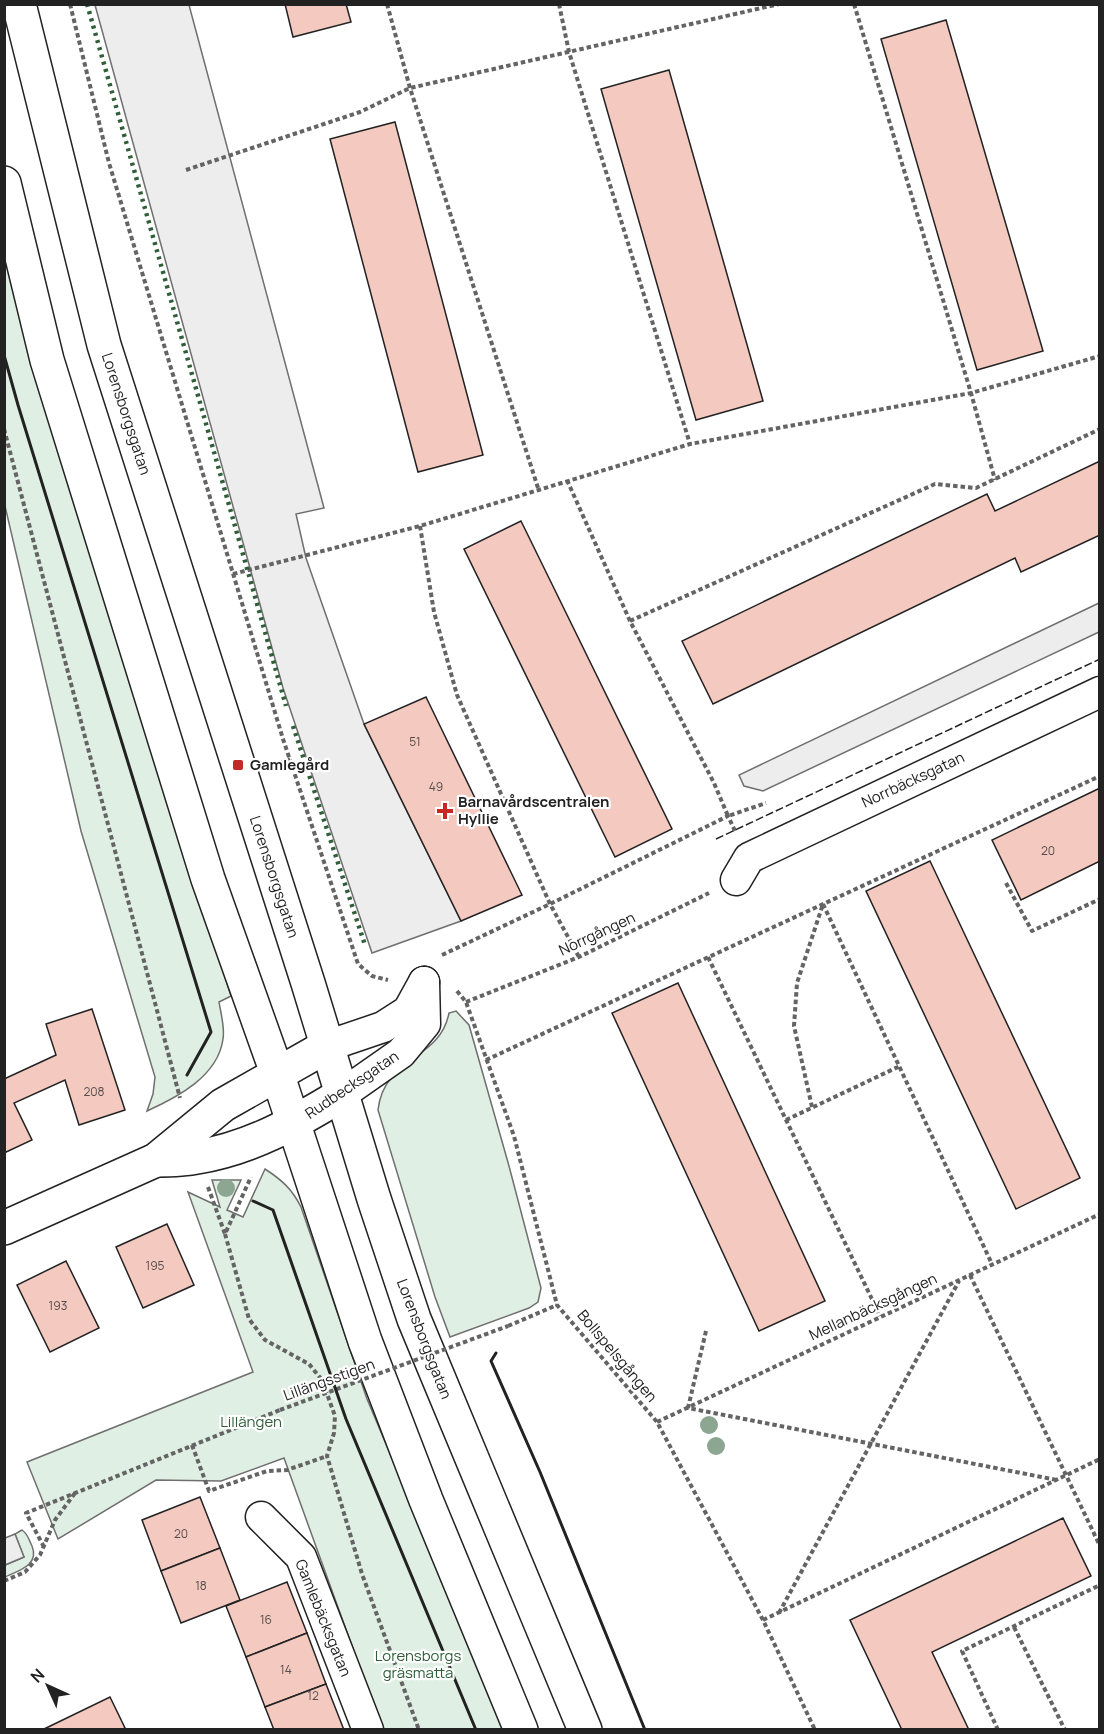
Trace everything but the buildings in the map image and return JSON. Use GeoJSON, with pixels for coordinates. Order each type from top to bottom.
{"type":"FeatureCollection","features":[{"type":"Feature","properties":{"kind":"main road","name":"Lorensborgsgatan"},"geometry":{"type":"LineString","coordinates":[[19,4],[104,345],[414,1319],[585,1730]]}},
{"type":"Feature","properties":{"kind":"main road"},"geometry":{"type":"LineString","coordinates":[[4,183],[47,360],[208,879],[277,1073],[365,1341],[426,1500],[521,1730]]}},
{"type":"Feature","properties":{"kind":"main road","name":"Rudbecksgatan"},"geometry":{"type":"LineString","coordinates":[[4,1228],[156,1161],[224,1105],[327,1046]]}},
{"type":"Feature","properties":{"kind":"main road","name":"Rudbecksgatan"},"geometry":{"type":"LineString","coordinates":[[156,1161],[196,1158],[240,1147],[294,1124],[341,1095]]}},
{"type":"Feature","properties":{"kind":"street","name":"Norrbäcksgatan"},"geometry":{"type":"LineString","coordinates":[[742,869],[1100,692]]}},
{"type":"Feature","properties":{"kind":"street","name":"Rudbecksgatan"},"geometry":{"type":"LineString","coordinates":[[327,1046],[383,1027],[408,1011],[424,982],[425,1024],[400,1053],[341,1095]]}},
{"type":"Feature","properties":{"kind":"street","name":"Gamlebäcksgatan"},"geometry":{"type":"LineString","coordinates":[[261,1517],[301,1557],[368,1730]]}},
{"type":"Feature","properties":{"kind":"path"},"geometry":{"type":"LineString","coordinates":[[70,4],[109,163],[290,759],[358,964],[372,976],[392,981]]}},
{"type":"Feature","properties":{"kind":"path"},"geometry":{"type":"LineString","coordinates":[[387,4],[410,88],[539,490]]}},
{"type":"Feature","properties":{"kind":"path"},"geometry":{"type":"LineString","coordinates":[[559,4],[569,52],[690,444]]}},
{"type":"Feature","properties":{"kind":"path"},"geometry":{"type":"LineString","coordinates":[[186,170],[360,112],[410,88],[779,4]]}},
{"type":"Feature","properties":{"kind":"path"},"geometry":{"type":"LineString","coordinates":[[854,4],[995,480]]}},
{"type":"Feature","properties":{"kind":"path"},"geometry":{"type":"LineString","coordinates":[[233,574],[420,526],[690,444],[971,393],[1100,356]]}},
{"type":"Feature","properties":{"kind":"path"},"geometry":{"type":"LineString","coordinates":[[4,429],[181,1104]]}},
{"type":"Feature","properties":{"kind":"path"},"geometry":{"type":"LineString","coordinates":[[630,621],[935,484],[976,488],[1100,429]]}},
{"type":"Feature","properties":{"kind":"path"},"geometry":{"type":"LineString","coordinates":[[567,480],[630,621],[714,783],[728,816],[742,869]]}},
{"type":"Feature","properties":{"kind":"path"},"geometry":{"type":"LineString","coordinates":[[420,526],[434,612],[457,695],[550,904],[579,957]]}},
{"type":"Feature","properties":{"kind":"path"},"geometry":{"type":"LineString","coordinates":[[274,765],[290,759]]}},
{"type":"Feature","properties":{"kind":"path"},"geometry":{"type":"LineString","coordinates":[[486,1060],[1100,776]]}},
{"type":"Feature","properties":{"kind":"path"},"geometry":{"type":"LineString","coordinates":[[432,960],[728,816],[766,802]]}},
{"type":"Feature","properties":{"kind":"path","name":"Norrgången"},"geometry":{"type":"LineString","coordinates":[[466,1002],[579,957],[742,869]]}},
{"type":"Feature","properties":{"kind":"path"},"geometry":{"type":"LineString","coordinates":[[1006,883],[1032,931],[1100,899]]}},
{"type":"Feature","properties":{"kind":"path"},"geometry":{"type":"LineString","coordinates":[[823,904],[992,1264]]}},
{"type":"Feature","properties":{"kind":"path"},"geometry":{"type":"LineString","coordinates":[[812,1107],[794,1026],[797,983],[823,904]]}},
{"type":"Feature","properties":{"kind":"path"},"geometry":{"type":"LineString","coordinates":[[708,957],[880,1317]]}},
{"type":"Feature","properties":{"kind":"path","name":"Bollspelsgången"},"geometry":{"type":"LineString","coordinates":[[454,988],[466,1002],[514,1137],[557,1305],[657,1422],[764,1620],[815,1730]]}},
{"type":"Feature","properties":{"kind":"path"},"geometry":{"type":"LineString","coordinates":[[786,1120],[900,1066]]}},
{"type":"Feature","properties":{"kind":"path"},"geometry":{"type":"LineString","coordinates":[[225,1234],[252,1174]]}},
{"type":"Feature","properties":{"kind":"path"},"geometry":{"type":"LineString","coordinates":[[206,1182],[225,1234],[249,1319],[266,1340],[309,1364],[322,1380],[335,1416],[334,1433],[327,1456],[362,1574],[419,1730]]}},
{"type":"Feature","properties":{"kind":"path","name":"Mellanbäcksgången"},"geometry":{"type":"LineString","coordinates":[[657,1422],[1100,1214]]}},
{"type":"Feature","properties":{"kind":"path"},"geometry":{"type":"LineString","coordinates":[[970,1275],[1100,1546]]}},
{"type":"Feature","properties":{"kind":"path"},"geometry":{"type":"LineString","coordinates":[[779,1613],[960,1280]]}},
{"type":"Feature","properties":{"kind":"path","name":"Lillängsstigen"},"geometry":{"type":"LineString","coordinates":[[44,1547],[26,1513],[280,1410],[508,1326],[557,1305]]}},
{"type":"Feature","properties":{"kind":"path"},"geometry":{"type":"LineString","coordinates":[[706,1331],[688,1408],[1057,1480]]}},
{"type":"Feature","properties":{"kind":"path"},"geometry":{"type":"LineString","coordinates":[[192,1445],[209,1491],[267,1471],[287,1470],[327,1456]]}},
{"type":"Feature","properties":{"kind":"path"},"geometry":{"type":"LineString","coordinates":[[764,1620],[1100,1459]]}},
{"type":"Feature","properties":{"kind":"path"},"geometry":{"type":"LineString","coordinates":[[4,1581],[25,1572],[40,1555],[56,1520],[76,1492]]}},
{"type":"Feature","properties":{"kind":"path"},"geometry":{"type":"LineString","coordinates":[[998,1730],[962,1651],[1100,1585]]}},
{"type":"Feature","properties":{"kind":"path"},"geometry":{"type":"LineString","coordinates":[[1014,1627],[1065,1730]]}},
{"type":"Feature","properties":{"kind":"green space"},"geometry":{"type":"Polygon","coordinates":[[[4,247],[231,996],[219,1002],[223,1039],[220,1052],[213,1064],[195,1084],[147,1111],[153,1094],[155,1077],[81,831],[5,506],[4,247]]]}},
{"type":"Feature","properties":{"kind":"green space"},"geometry":{"type":"Polygon","coordinates":[[[456,1011],[469,1025],[541,1288],[538,1302],[529,1308],[450,1337],[435,1297],[378,1110],[382,1092],[390,1079],[435,1041],[444,1029],[449,1013],[456,1011]]]}},
{"type":"Feature","properties":{"kind":"green space","name":"Lorensborgs gräsmatta"},"geometry":{"type":"Polygon","coordinates":[[[265,1169],[286,1185],[301,1207],[367,1399],[506,1729],[382,1729],[284,1458],[221,1481],[156,1480],[58,1539],[27,1462],[253,1372],[188,1192],[220,1207],[212,1180],[241,1180],[227,1210],[243,1217],[265,1169]]]}},
{"type":"Feature","properties":{"kind":"green space"},"geometry":{"type":"Polygon","coordinates":[[[22,1530],[32,1546],[33,1558],[21,1570],[5,1577],[5,1565],[24,1557],[15,1534],[22,1530]]]}},
{"type":"Feature","properties":{"kind":"shaded area"},"geometry":{"type":"Polygon","coordinates":[[[95,5],[189,5],[324,508],[296,514],[306,558],[364,724],[461,921],[372,953],[283,688],[95,5]]]}},
{"type":"Feature","properties":{"kind":"shaded area"},"geometry":{"type":"Polygon","coordinates":[[[1099,603],[1099,632],[763,791],[744,786],[739,775],[1099,603]]]}},
{"type":"Feature","properties":{"kind":"shaded area"},"geometry":{"type":"Polygon","coordinates":[[[15,1534],[24,1557],[5,1565],[5,1538],[15,1534]]]}},
{"type":"Feature","properties":{"kind":"hedge"},"geometry":{"type":"LineString","coordinates":[[87,4],[286,706]]}},
{"type":"Feature","properties":{"kind":"hedge"},"geometry":{"type":"LineString","coordinates":[[293,726],[365,945]]}},
{"type":"Feature","properties":{"kind":"fence"},"geometry":{"type":"LineString","coordinates":[[716,839],[1100,659]]}},
{"type":"Feature","properties":{"kind":"wall"},"geometry":{"type":"LineString","coordinates":[[4,355],[211,1032],[187,1075]]}},
{"type":"Feature","properties":{"kind":"wall"},"geometry":{"type":"LineString","coordinates":[[253,1201],[273,1210],[346,1419],[476,1730]]}},
{"type":"Feature","properties":{"kind":"wall"},"geometry":{"type":"LineString","coordinates":[[496,1353],[491,1361],[540,1472],[645,1730]]}},
{"type":"Feature","properties":{"kind":"place","name":"Gamlegård"},"geometry":{"type":"Point","coordinates":[238,765]}},
{"type":"Feature","properties":{"kind":"place","name":"Barnavårdscentralen Hyllie"},"geometry":{"type":"Point","coordinates":[445,811]}},
{"type":"Feature","properties":{"kind":"park label","name":"Lillängen"},"geometry":{"type":"Point","coordinates":[251,1422]}}]}
